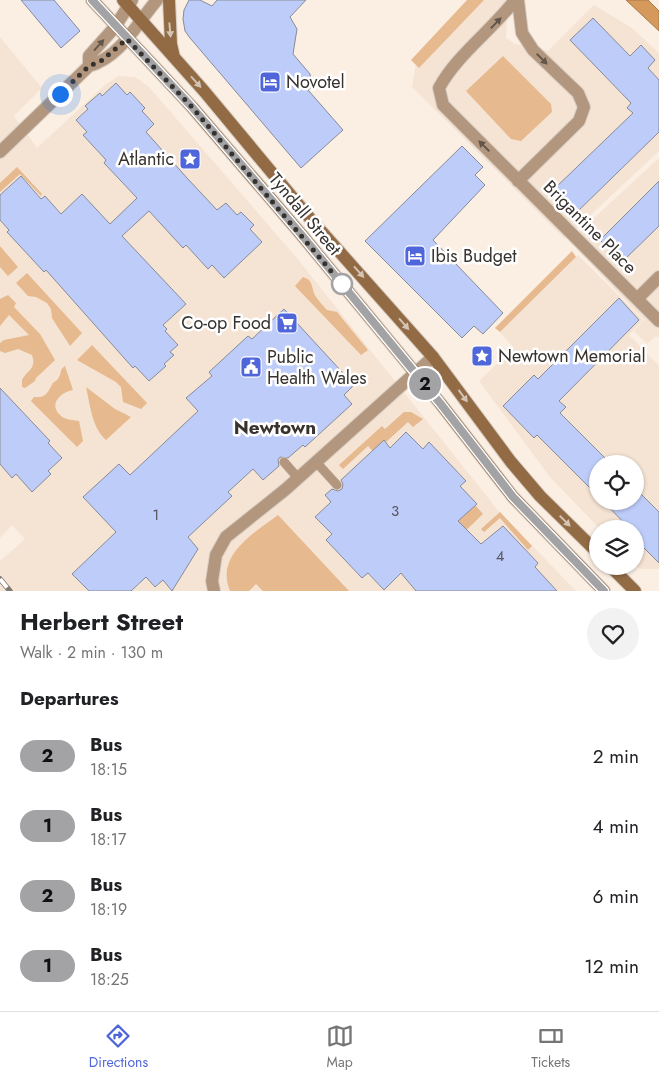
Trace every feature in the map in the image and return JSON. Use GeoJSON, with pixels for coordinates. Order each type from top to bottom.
{"type":"FeatureCollection","features":[{"type":"Feature","properties":{"kind":"street","name":"Tyndall Street"},"geometry":{"type":"LineString","coordinates":[[92,0],[115,27],[198,114],[415,373],[513,497],[604,591]]}},
{"type":"Feature","properties":{"kind":"street"},"geometry":{"type":"LineString","coordinates":[[0,152],[89,66],[101,61],[127,39],[157,0]]}},
{"type":"Feature","properties":{"kind":"street"},"geometry":{"type":"LineString","coordinates":[[168,0],[171,44],[175,60]]}},
{"type":"Feature","properties":{"kind":"street","name":"Brigantine Place"},"geometry":{"type":"LineString","coordinates":[[516,0],[522,33],[533,50],[578,94],[584,107],[580,121],[518,180]]}},
{"type":"Feature","properties":{"kind":"street","name":"Brigantine Place"},"geometry":{"type":"LineString","coordinates":[[516,0],[446,75],[439,88],[443,105],[659,321]]}},
{"type":"Feature","properties":{"kind":"street","name":"Tyndall Street"},"geometry":{"type":"LineString","coordinates":[[127,2],[140,20],[204,91],[313,222],[433,357],[511,462],[540,496],[589,544]]}},
{"type":"Feature","properties":{"kind":"street"},"geometry":{"type":"LineString","coordinates":[[89,66],[89,56],[115,27],[127,2]]}},
{"type":"Feature","properties":{"kind":"street","name":"Brigantine Place"},"geometry":{"type":"LineString","coordinates":[[637,299],[659,278]]}},
{"type":"Feature","properties":{"kind":"street"},"geometry":{"type":"LineString","coordinates":[[214,591],[212,581],[213,568],[216,555],[223,541],[298,478],[433,357]]}},
{"type":"Feature","properties":{"kind":"street"},"geometry":{"type":"LineString","coordinates":[[619,575],[635,591]]}},
{"type":"Feature","properties":{"kind":"lane"},"geometry":{"type":"LineString","coordinates":[[284,462],[298,478]]}},
{"type":"Feature","properties":{"kind":"lane"},"geometry":{"type":"LineString","coordinates":[[316,462],[337,485]]}},
{"type":"Feature","properties":{"kind":"shaded area"},"geometry":{"type":"Polygon","coordinates":[[[467,0],[484,0],[419,68],[411,60],[467,0]]]}},
{"type":"Feature","properties":{"kind":"shaded area"},"geometry":{"type":"Polygon","coordinates":[[[476,0],[508,0],[506,38],[515,44],[548,51],[594,5],[632,28],[659,53],[659,151],[565,239],[412,87],[416,63],[476,0]]]}},
{"type":"Feature","properties":{"kind":"shaded area"},"geometry":{"type":"Polygon","coordinates":[[[626,0],[648,0],[659,11],[659,31],[626,0]]]}},
{"type":"Feature","properties":{"kind":"shaded area"},"geometry":{"type":"Polygon","coordinates":[[[0,37],[42,88],[14,116],[37,148],[106,84],[119,76],[135,77],[149,87],[296,257],[497,509],[576,591],[0,591],[0,561],[25,539],[12,525],[0,538],[0,37]]]}},
{"type":"Feature","properties":{"kind":"shaded area"},"geometry":{"type":"Polygon","coordinates":[[[503,56],[551,104],[552,112],[521,141],[511,139],[466,91],[503,56]]]}},
{"type":"Feature","properties":{"kind":"shaded area"},"geometry":{"type":"Polygon","coordinates":[[[659,158],[659,338],[656,336],[647,344],[634,331],[644,320],[569,241],[659,158]]]}},
{"type":"Feature","properties":{"kind":"shaded area"},"geometry":{"type":"Polygon","coordinates":[[[17,167],[42,194],[41,196],[20,174],[0,192],[0,183],[17,167]]]}},
{"type":"Feature","properties":{"kind":"shaded area"},"geometry":{"type":"Polygon","coordinates":[[[0,246],[18,267],[8,276],[0,267],[0,246]]]}},
{"type":"Feature","properties":{"kind":"shaded area"},"geometry":{"type":"Polygon","coordinates":[[[572,251],[576,257],[500,332],[495,328],[572,251]]]}},
{"type":"Feature","properties":{"kind":"shaded area"},"geometry":{"type":"Polygon","coordinates":[[[578,255],[643,320],[629,335],[659,366],[659,569],[644,569],[644,520],[591,520],[550,477],[479,381],[514,348],[500,332],[578,255]]]}},
{"type":"Feature","properties":{"kind":"shaded area"},"geometry":{"type":"Polygon","coordinates":[[[27,273],[82,333],[70,346],[52,318],[51,309],[47,303],[36,297],[28,296],[16,283],[27,273]]]}},
{"type":"Feature","properties":{"kind":"shaded area"},"geometry":{"type":"Polygon","coordinates":[[[303,277],[309,280],[314,294],[324,307],[327,310],[337,312],[368,350],[361,355],[295,286],[303,277]]]}},
{"type":"Feature","properties":{"kind":"shaded area"},"geometry":{"type":"Polygon","coordinates":[[[8,295],[16,303],[14,307],[40,334],[55,360],[35,381],[25,388],[22,387],[22,380],[31,369],[33,363],[32,355],[18,349],[5,353],[0,351],[0,343],[4,340],[29,335],[9,315],[0,326],[0,299],[8,295]]]}},
{"type":"Feature","properties":{"kind":"shaded area"},"geometry":{"type":"Polygon","coordinates":[[[92,345],[147,403],[141,409],[123,402],[121,387],[116,382],[77,360],[92,345]]]}},
{"type":"Feature","properties":{"kind":"shaded area"},"geometry":{"type":"Polygon","coordinates":[[[65,366],[73,390],[60,396],[55,407],[62,417],[79,421],[83,441],[77,447],[31,401],[34,397],[42,397],[46,394],[53,383],[59,378],[61,370],[65,366]]]}},
{"type":"Feature","properties":{"kind":"shaded area"},"geometry":{"type":"Polygon","coordinates":[[[86,387],[115,409],[131,417],[106,440],[101,435],[95,422],[86,387]]]}},
{"type":"Feature","properties":{"kind":"shaded area"},"geometry":{"type":"Polygon","coordinates":[[[404,412],[411,412],[423,419],[413,427],[408,422],[386,442],[384,440],[374,452],[368,446],[343,469],[339,465],[382,426],[385,429],[404,412]]]}},
{"type":"Feature","properties":{"kind":"shaded area"},"geometry":{"type":"Polygon","coordinates":[[[475,505],[483,514],[435,560],[464,527],[457,520],[475,505]]]}},
{"type":"Feature","properties":{"kind":"shaded area"},"geometry":{"type":"Polygon","coordinates":[[[500,512],[532,546],[528,550],[500,518],[484,532],[481,529],[500,512]]]}},
{"type":"Feature","properties":{"kind":"shaded area"},"geometry":{"type":"Polygon","coordinates":[[[278,515],[349,591],[263,591],[256,584],[249,591],[230,591],[227,578],[228,566],[232,556],[248,537],[278,515]]]}},
{"type":"Feature","properties":{"kind":"building"},"geometry":{"type":"Polygon","coordinates":[[[21,0],[54,0],[80,31],[61,48],[21,0]]]}},
{"type":"Feature","properties":{"kind":"building","name":"Novotel"},"geometry":{"type":"Polygon","coordinates":[[[189,0],[200,0],[212,6],[217,0],[306,0],[290,17],[297,29],[293,54],[310,74],[312,87],[308,90],[343,130],[301,168],[185,31],[184,10],[189,0]]]}},
{"type":"Feature","properties":{"kind":"building"},"geometry":{"type":"Polygon","coordinates":[[[593,18],[630,56],[641,45],[655,60],[648,68],[659,80],[659,132],[574,215],[551,192],[633,113],[627,108],[631,103],[570,40],[593,18]]]}},
{"type":"Feature","properties":{"kind":"building"},"geometry":{"type":"Polygon","coordinates":[[[116,83],[127,95],[130,92],[145,108],[142,111],[154,124],[146,132],[187,178],[217,210],[226,203],[237,215],[241,212],[254,225],[250,229],[262,242],[224,278],[212,265],[208,269],[186,245],[183,248],[149,211],[122,236],[186,304],[163,325],[167,329],[165,331],[178,345],[170,352],[174,355],[164,364],[166,366],[149,381],[135,366],[133,368],[46,270],[44,272],[7,232],[9,230],[0,220],[0,195],[21,176],[41,199],[45,196],[61,214],[82,194],[110,224],[137,198],[104,163],[106,160],[83,135],[87,132],[76,120],[88,109],[85,106],[100,93],[102,96],[116,83]]]}},
{"type":"Feature","properties":{"kind":"building","name":"Ibis Budget"},"geometry":{"type":"Polygon","coordinates":[[[462,146],[483,167],[475,175],[485,185],[433,240],[503,313],[483,334],[474,326],[462,338],[365,241],[462,146]]]}},
{"type":"Feature","properties":{"kind":"building"},"geometry":{"type":"Polygon","coordinates":[[[659,181],[659,226],[622,262],[600,240],[659,181]]]}},
{"type":"Feature","properties":{"kind":"building"},"geometry":{"type":"Polygon","coordinates":[[[619,298],[639,320],[559,401],[566,407],[560,413],[602,455],[589,455],[589,487],[537,435],[534,438],[503,406],[534,375],[538,379],[619,298]]]}},
{"type":"Feature","properties":{"kind":"building"},"geometry":{"type":"Polygon","coordinates":[[[284,309],[354,385],[344,395],[352,404],[305,447],[303,445],[288,458],[280,457],[278,460],[279,466],[263,480],[253,469],[228,492],[232,496],[188,537],[198,549],[172,591],[163,580],[155,587],[146,577],[131,591],[89,591],[72,574],[116,532],[83,497],[119,464],[130,475],[198,411],[186,398],[212,376],[209,372],[248,336],[252,339],[284,309]]]}},
{"type":"Feature","properties":{"kind":"building"},"geometry":{"type":"Polygon","coordinates":[[[0,388],[50,441],[48,443],[62,458],[48,471],[51,474],[32,492],[16,474],[12,478],[0,464],[0,388]]]}},
{"type":"Feature","properties":{"kind":"building"},"geometry":{"type":"Polygon","coordinates":[[[406,432],[423,449],[429,442],[466,481],[460,486],[477,504],[458,521],[481,544],[503,526],[538,563],[535,567],[557,591],[416,591],[401,573],[384,590],[368,573],[362,578],[326,540],[332,534],[315,517],[331,502],[325,495],[332,489],[338,491],[342,489],[343,484],[341,480],[384,440],[390,448],[406,432]]]}},
{"type":"Feature","properties":{"kind":"building"},"geometry":{"type":"Polygon","coordinates":[[[644,497],[659,512],[659,563],[644,548],[644,520],[621,520],[612,510],[644,510],[644,497]]]}},
{"type":"Feature","properties":{"kind":"railway"},"geometry":{"type":"LineString","coordinates":[[0,579],[10,591]]}},
{"type":"Feature","properties":{"kind":"bus line","name":"2"},"geometry":{"type":"LineString","coordinates":[[92,0],[115,27],[192,107],[300,233],[440,403],[475,450],[530,517],[604,591]]}},
{"type":"Feature","properties":{"kind":"place","name":"Novotel"},"geometry":{"type":"Point","coordinates":[270,82]}},
{"type":"Feature","properties":{"kind":"place","name":"Atlantic"},"geometry":{"type":"Point","coordinates":[190,159]}},
{"type":"Feature","properties":{"kind":"place","name":"Ibis Budget"},"geometry":{"type":"Point","coordinates":[415,256]}},
{"type":"Feature","properties":{"kind":"place","name":"Co-op Food"},"geometry":{"type":"Point","coordinates":[287,323]}},
{"type":"Feature","properties":{"kind":"place","name":"Newtown Memorial"},"geometry":{"type":"Point","coordinates":[482,356]}},
{"type":"Feature","properties":{"kind":"place","name":"Public Health Wales"},"geometry":{"type":"Point","coordinates":[251,367]}},
{"type":"Feature","properties":{"kind":"district","name":"Newtown"},"geometry":{"type":"Point","coordinates":[275,427]}},
{"type":"Feature","properties":{"kind":"route"},"geometry":{"type":"LineString","coordinates":[[60,94],[89,66],[97,64],[127,39],[192,107],[342,284]]}}]}
